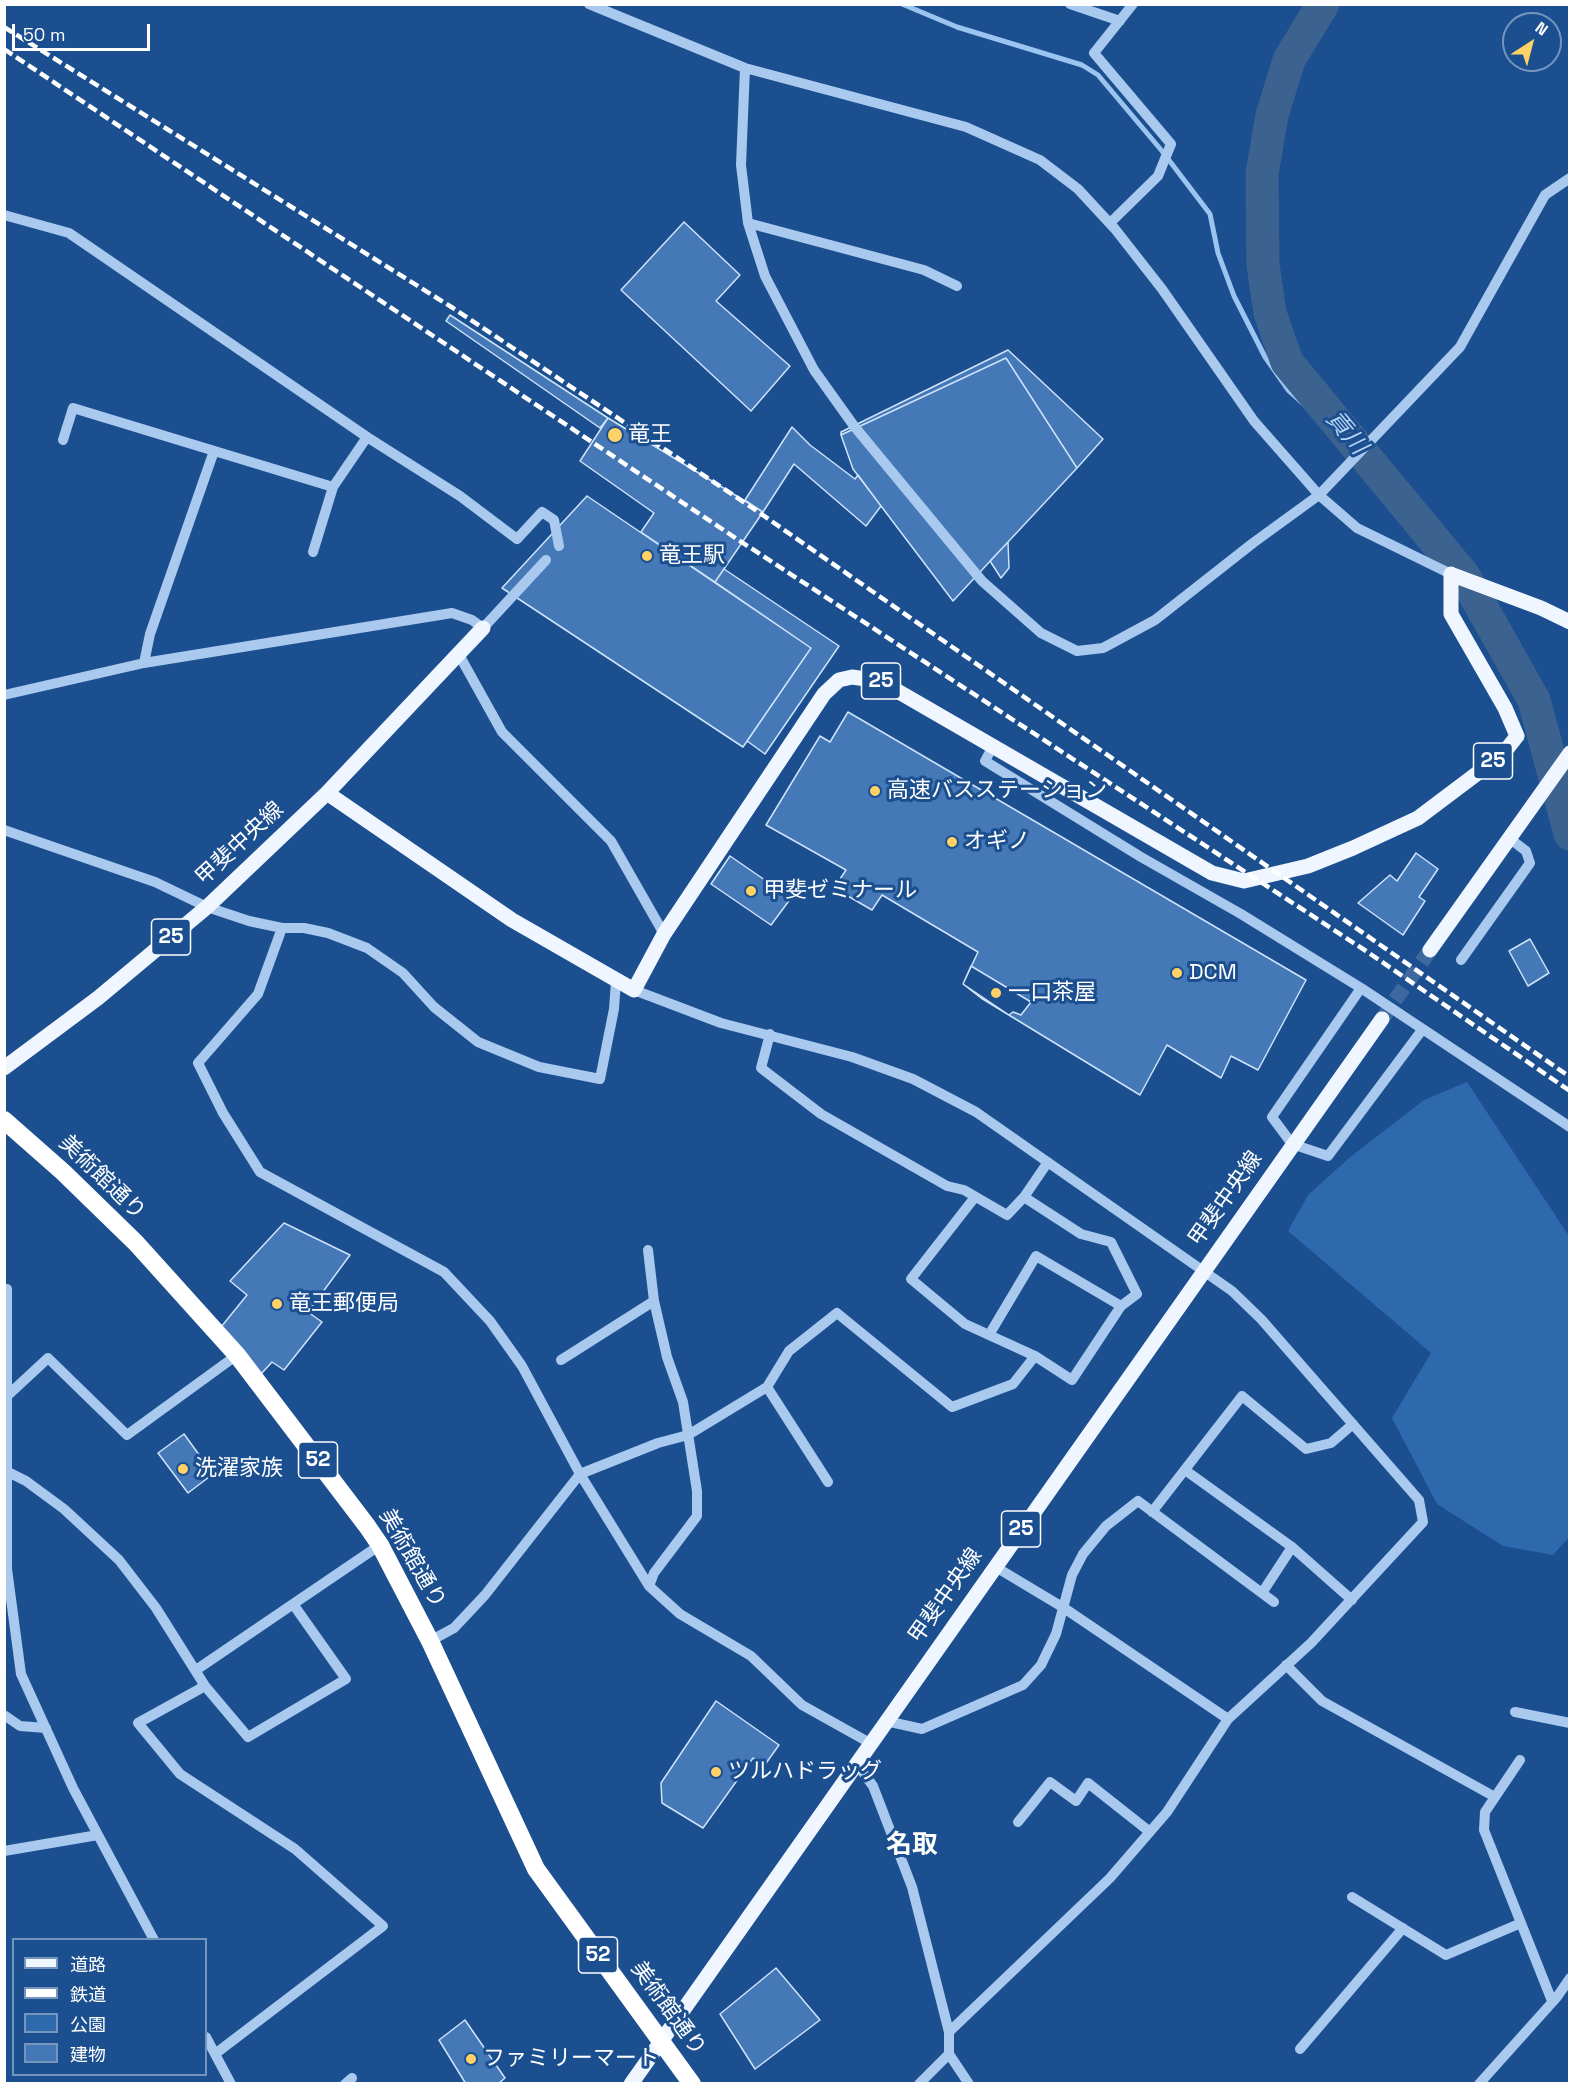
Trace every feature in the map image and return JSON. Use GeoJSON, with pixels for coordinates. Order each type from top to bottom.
{"type":"FeatureCollection","features":[{"type":"Feature","properties":{"kind":"highway","name":"美術館通り"},"geometry":{"type":"LineString","coordinates":[[4,1120],[63,1172],[136,1243],[237,1355],[380,1545],[430,1641],[536,1869],[692,2084]]}},
{"type":"Feature","properties":{"kind":"main road"},"geometry":{"type":"LineString","coordinates":[[1452,574],[1569,622]]}},
{"type":"Feature","properties":{"kind":"main road","name":"25"},"geometry":{"type":"LineString","coordinates":[[634,990],[664,934],[824,694],[839,680],[852,677],[880,681],[1212,873],[1244,881],[1308,866],[1418,818],[1503,754],[1517,736],[1505,708],[1451,614],[1452,574]]}},
{"type":"Feature","properties":{"kind":"main road","name":"甲斐中央線"},"geometry":{"type":"LineString","coordinates":[[4,1068],[98,999],[207,907],[327,793],[483,628]]}},
{"type":"Feature","properties":{"kind":"main road","name":"25"},"geometry":{"type":"LineString","coordinates":[[1430,950],[1569,753]]}},
{"type":"Feature","properties":{"kind":"main road"},"geometry":{"type":"LineString","coordinates":[[327,793],[512,920],[634,990]]}},
{"type":"Feature","properties":{"kind":"main road","name":"甲斐中央線"},"geometry":{"type":"LineString","coordinates":[[631,2084],[1202,1271],[1382,1019]]}},
{"type":"Feature","properties":{"kind":"street"},"geometry":{"type":"LineString","coordinates":[[589,4],[745,68],[966,127],[1040,160],[1078,189],[1110,223],[1162,289],[1254,421],[1319,495],[1358,528],[1452,574]]}},
{"type":"Feature","properties":{"kind":"street"},"geometry":{"type":"LineString","coordinates":[[1070,4],[1120,21]]}},
{"type":"Feature","properties":{"kind":"street"},"geometry":{"type":"LineString","coordinates":[[1110,223],[1158,176],[1171,144],[1094,53],[1133,4]]}},
{"type":"Feature","properties":{"kind":"street"},"geometry":{"type":"LineString","coordinates":[[745,68],[741,165],[748,223],[770,286],[814,370],[854,426],[982,581],[1041,633],[1077,651],[1103,648],[1155,620],[1253,543],[1319,495],[1460,347],[1545,195],[1569,178]]}},
{"type":"Feature","properties":{"kind":"street"},"geometry":{"type":"LineString","coordinates":[[4,215],[69,233],[368,437],[460,496],[517,539],[542,513],[554,520],[559,546]]}},
{"type":"Feature","properties":{"kind":"street"},"geometry":{"type":"LineString","coordinates":[[748,223],[924,270],[957,286]]}},
{"type":"Feature","properties":{"kind":"street"},"geometry":{"type":"LineString","coordinates":[[63,440],[73,408],[333,487]]}},
{"type":"Feature","properties":{"kind":"street"},"geometry":{"type":"LineString","coordinates":[[313,552],[333,487],[368,437]]}},
{"type":"Feature","properties":{"kind":"street"},"geometry":{"type":"LineString","coordinates":[[144,663],[150,634],[213,451]]}},
{"type":"Feature","properties":{"kind":"street"},"geometry":{"type":"LineString","coordinates":[[4,695],[144,663],[452,613],[472,620],[483,628],[546,560]]}},
{"type":"Feature","properties":{"kind":"street"},"geometry":{"type":"LineString","coordinates":[[458,653],[502,732],[611,841],[664,934]]}},
{"type":"Feature","properties":{"kind":"street"},"geometry":{"type":"LineString","coordinates":[[993,746],[985,761],[1361,988],[1569,1127]]}},
{"type":"Feature","properties":{"kind":"street"},"geometry":{"type":"LineString","coordinates":[[4,831],[154,882],[207,907],[282,928],[304,928],[328,933],[367,948],[403,973],[434,1007],[478,1042],[539,1067],[600,1079],[614,1009],[616,981]]}},
{"type":"Feature","properties":{"kind":"street"},"geometry":{"type":"LineString","coordinates":[[1461,960],[1530,863],[1526,851],[1512,834]]}},
{"type":"Feature","properties":{"kind":"street"},"geometry":{"type":"LineString","coordinates":[[282,928],[258,994],[198,1063],[223,1113],[260,1172],[444,1272],[490,1321],[522,1366],[580,1474],[649,1586],[680,1614],[751,1656],[802,1705],[870,1743]]}},
{"type":"Feature","properties":{"kind":"street"},"geometry":{"type":"LineString","coordinates":[[1361,988],[1272,1117],[1292,1144],[1328,1156],[1418,1028]]}},
{"type":"Feature","properties":{"kind":"street"},"geometry":{"type":"LineString","coordinates":[[634,990],[721,1023],[852,1057],[913,1079],[976,1112],[1232,1291],[1261,1320],[1419,1500],[1424,1514],[1423,1522],[1311,1643],[1228,1719],[1167,1812],[1110,1878],[949,2032]]}},
{"type":"Feature","properties":{"kind":"street"},"geometry":{"type":"LineString","coordinates":[[770,1034],[761,1068],[821,1114],[948,1186],[975,1197],[1007,1215],[1024,1197],[1048,1162]]}},
{"type":"Feature","properties":{"kind":"street"},"geometry":{"type":"LineString","coordinates":[[975,1197],[911,1279],[964,1324],[1035,1356],[1072,1380],[1120,1306],[1137,1294],[1111,1242],[1081,1234],[1024,1197]]}},
{"type":"Feature","properties":{"kind":"street"},"geometry":{"type":"LineString","coordinates":[[648,1250],[654,1301],[667,1357],[683,1402],[697,1491],[697,1516],[654,1573],[649,1586]]}},
{"type":"Feature","properties":{"kind":"street"},"geometry":{"type":"LineString","coordinates":[[989,1335],[1036,1256],[1120,1306]]}},
{"type":"Feature","properties":{"kind":"street"},"geometry":{"type":"LineString","coordinates":[[7,1289],[6,1570],[21,1674],[98,1834],[153,1938]]}},
{"type":"Feature","properties":{"kind":"street"},"geometry":{"type":"LineString","coordinates":[[561,1360],[654,1301]]}},
{"type":"Feature","properties":{"kind":"street"},"geometry":{"type":"LineString","coordinates":[[430,1641],[454,1628],[485,1595],[580,1474],[658,1443],[688,1434],[767,1387],[789,1351],[837,1313],[952,1407],[1012,1383],[1035,1356]]}},
{"type":"Feature","properties":{"kind":"street"},"geometry":{"type":"LineString","coordinates":[[6,1396],[48,1358],[127,1435],[237,1355]]}},
{"type":"Feature","properties":{"kind":"street"},"geometry":{"type":"LineString","coordinates":[[767,1387],[828,1482]]}},
{"type":"Feature","properties":{"kind":"street"},"geometry":{"type":"LineString","coordinates":[[1152,1512],[1242,1396],[1306,1449],[1331,1443],[1353,1424]]}},
{"type":"Feature","properties":{"kind":"street"},"geometry":{"type":"LineString","coordinates":[[1185,1470],[1292,1547],[1352,1600]]}},
{"type":"Feature","properties":{"kind":"street"},"geometry":{"type":"LineString","coordinates":[[6,1471],[26,1481],[64,1509],[119,1560],[156,1608],[206,1686],[248,1737],[346,1679],[293,1604]]}},
{"type":"Feature","properties":{"kind":"street"},"geometry":{"type":"LineString","coordinates":[[886,1721],[922,1729],[1023,1685],[1041,1665],[1064,1608],[1072,1575],[1083,1554],[1106,1526],[1138,1501],[1274,1602]]}},
{"type":"Feature","properties":{"kind":"street"},"geometry":{"type":"LineString","coordinates":[[196,1670],[380,1545]]}},
{"type":"Feature","properties":{"kind":"street"},"geometry":{"type":"LineString","coordinates":[[1262,1593],[1292,1547]]}},
{"type":"Feature","properties":{"kind":"street"},"geometry":{"type":"LineString","coordinates":[[994,1566],[1064,1608],[1228,1719]]}},
{"type":"Feature","properties":{"kind":"street"},"geometry":{"type":"LineString","coordinates":[[1286,1665],[1322,1701],[1495,1797]]}},
{"type":"Feature","properties":{"kind":"street"},"geometry":{"type":"LineString","coordinates":[[206,1686],[138,1723],[180,1774],[295,1849],[382,1926],[215,2054]]}},
{"type":"Feature","properties":{"kind":"street"},"geometry":{"type":"LineString","coordinates":[[1515,1712],[1569,1723]]}},
{"type":"Feature","properties":{"kind":"street"},"geometry":{"type":"LineString","coordinates":[[4,1715],[20,1726],[46,1728]]}},
{"type":"Feature","properties":{"kind":"street"},"geometry":{"type":"LineString","coordinates":[[1520,1760],[1485,1812],[1484,1830],[1552,2001]]}},
{"type":"Feature","properties":{"kind":"street"},"geometry":{"type":"LineString","coordinates":[[856,1763],[873,1786],[912,1887],[949,2032],[949,2054],[969,2084]]}},
{"type":"Feature","properties":{"kind":"street"},"geometry":{"type":"LineString","coordinates":[[1018,1822],[1050,1782],[1076,1801],[1088,1784],[1150,1832]]}},
{"type":"Feature","properties":{"kind":"street"},"geometry":{"type":"LineString","coordinates":[[4,1851],[98,1834]]}},
{"type":"Feature","properties":{"kind":"street"},"geometry":{"type":"LineString","coordinates":[[1352,1897],[1446,1955],[1521,1923]]}},
{"type":"Feature","properties":{"kind":"street"},"geometry":{"type":"LineString","coordinates":[[1300,2049],[1402,1928]]}},
{"type":"Feature","properties":{"kind":"street"},"geometry":{"type":"LineString","coordinates":[[1479,2084],[1552,2001],[1569,1978]]}},
{"type":"Feature","properties":{"kind":"street"},"geometry":{"type":"LineString","coordinates":[[207,2039],[231,2084]]}},
{"type":"Feature","properties":{"kind":"street"},"geometry":{"type":"LineString","coordinates":[[919,2084],[949,2054]]}},
{"type":"Feature","properties":{"kind":"green space"},"geometry":{"type":"Polygon","coordinates":[[[1467,1082],[1569,1236],[1570,1536],[1553,1555],[1503,1546],[1437,1504],[1392,1418],[1431,1353],[1288,1231],[1308,1195],[1349,1158],[1424,1100],[1467,1082]]]}},
{"type":"Feature","properties":{"kind":"building"},"geometry":{"type":"Polygon","coordinates":[[[684,222],[740,275],[716,301],[790,366],[751,411],[621,290],[684,222]]]}},
{"type":"Feature","properties":{"kind":"building"},"geometry":{"type":"Polygon","coordinates":[[[450,315],[608,418],[600,428],[446,321],[450,315]]]}},
{"type":"Feature","properties":{"kind":"building"},"geometry":{"type":"Polygon","coordinates":[[[1008,350],[1103,439],[1077,468],[1006,358],[841,435],[841,432],[1008,350]]]}},
{"type":"Feature","properties":{"kind":"building"},"geometry":{"type":"Polygon","coordinates":[[[1006,358],[1077,468],[953,601],[853,469],[841,435],[1006,358]]]}},
{"type":"Feature","properties":{"kind":"building","name":"竜王"},"geometry":{"type":"Polygon","coordinates":[[[608,418],[763,512],[715,582],[641,532],[654,513],[580,461],[608,418]]]}},
{"type":"Feature","properties":{"kind":"building"},"geometry":{"type":"Polygon","coordinates":[[[792,427],[810,445],[855,479],[858,475],[881,506],[866,526],[794,464],[763,512],[745,500],[792,427]]]}},
{"type":"Feature","properties":{"kind":"building"},"geometry":{"type":"Polygon","coordinates":[[[587,496],[811,648],[743,747],[502,588],[587,496]]]}},
{"type":"Feature","properties":{"kind":"building"},"geometry":{"type":"Polygon","coordinates":[[[1008,542],[1009,568],[1001,578],[990,561],[1008,542]]]}},
{"type":"Feature","properties":{"kind":"building"},"geometry":{"type":"Polygon","coordinates":[[[724,569],[839,646],[765,754],[747,741],[811,648],[715,582],[724,569]]]}},
{"type":"Feature","properties":{"kind":"building"},"geometry":{"type":"Polygon","coordinates":[[[848,712],[1306,980],[1258,1070],[1231,1056],[1221,1078],[1167,1045],[1140,1095],[981,998],[963,984],[978,952],[882,895],[872,910],[834,888],[846,870],[766,825],[820,736],[830,742],[848,712]]]}},
{"type":"Feature","properties":{"kind":"building"},"geometry":{"type":"Polygon","coordinates":[[[1416,853],[1438,869],[1419,897],[1425,901],[1403,935],[1358,903],[1390,875],[1397,881],[1416,853]]]}},
{"type":"Feature","properties":{"kind":"building","name":"甲斐ゼミナール"},"geometry":{"type":"Polygon","coordinates":[[[730,856],[791,898],[771,925],[711,884],[730,856]]]}},
{"type":"Feature","properties":{"kind":"building"},"geometry":{"type":"Polygon","coordinates":[[[1530,939],[1549,973],[1528,986],[1509,951],[1530,939]]]}},
{"type":"Feature","properties":{"kind":"building","name":"一口茶屋"},"geometry":{"type":"Polygon","coordinates":[[[971,966],[1031,1002],[1021,1015],[1013,1012],[1009,1015],[963,984],[971,966]]]}},
{"type":"Feature","properties":{"kind":"building","name":"竜王郵便局"},"geometry":{"type":"Polygon","coordinates":[[[284,1223],[350,1255],[308,1312],[322,1322],[284,1370],[272,1362],[261,1374],[221,1327],[247,1295],[230,1281],[284,1223]]]}},
{"type":"Feature","properties":{"kind":"building"},"geometry":{"type":"Polygon","coordinates":[[[184,1434],[213,1474],[188,1493],[158,1453],[184,1434]]]}},
{"type":"Feature","properties":{"kind":"building"},"geometry":{"type":"Polygon","coordinates":[[[716,1701],[779,1745],[764,1766],[753,1758],[703,1828],[662,1803],[661,1783],[716,1701]]]}},
{"type":"Feature","properties":{"kind":"building"},"geometry":{"type":"Polygon","coordinates":[[[776,1968],[820,2020],[755,2069],[720,2014],[776,1968]]]}},
{"type":"Feature","properties":{"kind":"building","name":"ファミリーマート"},"geometry":{"type":"Polygon","coordinates":[[[465,2020],[505,2078],[498,2084],[466,2084],[439,2040],[465,2020]]]}},
{"type":"Feature","properties":{"kind":"waterway"},"geometry":{"type":"LineString","coordinates":[[902,4],[957,27],[1082,65],[1098,75],[1162,151],[1210,214],[1218,253],[1234,296],[1265,357],[1289,391],[1367,461]]}},
{"type":"Feature","properties":{"kind":"waterway","name":"貢川"},"geometry":{"type":"LineString","coordinates":[[1323,4],[1289,60],[1272,115],[1262,174],[1263,265],[1270,313],[1287,362],[1464,576],[1534,700],[1570,834]]}},
{"type":"Feature","properties":{"kind":"tunnel"},"geometry":{"type":"LineString","coordinates":[[1382,1019],[1430,950]]}},
{"type":"Feature","properties":{"kind":"railway"},"geometry":{"type":"LineString","coordinates":[[4,27],[453,308],[754,509],[1570,1077]]}},
{"type":"Feature","properties":{"kind":"railway"},"geometry":{"type":"LineString","coordinates":[[4,49],[737,539],[1366,951],[1570,1091]]}},
{"type":"Feature","properties":{"kind":"place","name":"竜王"},"geometry":{"type":"Point","coordinates":[615,435]}},
{"type":"Feature","properties":{"kind":"place","name":"竜王駅"},"geometry":{"type":"Point","coordinates":[647,556]}},
{"type":"Feature","properties":{"kind":"place","name":"高速バスステーション"},"geometry":{"type":"Point","coordinates":[875,791]}},
{"type":"Feature","properties":{"kind":"place","name":"オギノ"},"geometry":{"type":"Point","coordinates":[952,842]}},
{"type":"Feature","properties":{"kind":"place","name":"甲斐ゼミナール"},"geometry":{"type":"Point","coordinates":[751,891]}},
{"type":"Feature","properties":{"kind":"place","name":"DCM"},"geometry":{"type":"Point","coordinates":[1177,973]}},
{"type":"Feature","properties":{"kind":"place","name":"一口茶屋"},"geometry":{"type":"Point","coordinates":[996,993]}},
{"type":"Feature","properties":{"kind":"place","name":"竜王郵便局"},"geometry":{"type":"Point","coordinates":[277,1304]}},
{"type":"Feature","properties":{"kind":"place","name":"洗濯家族"},"geometry":{"type":"Point","coordinates":[183,1469]}},
{"type":"Feature","properties":{"kind":"place","name":"ツルハドラッグ"},"geometry":{"type":"Point","coordinates":[716,1772]}},
{"type":"Feature","properties":{"kind":"place","name":"ファミリーマート"},"geometry":{"type":"Point","coordinates":[471,2059]}},
{"type":"Feature","properties":{"kind":"district","name":"名取"},"geometry":{"type":"Point","coordinates":[912,1846]}}]}
